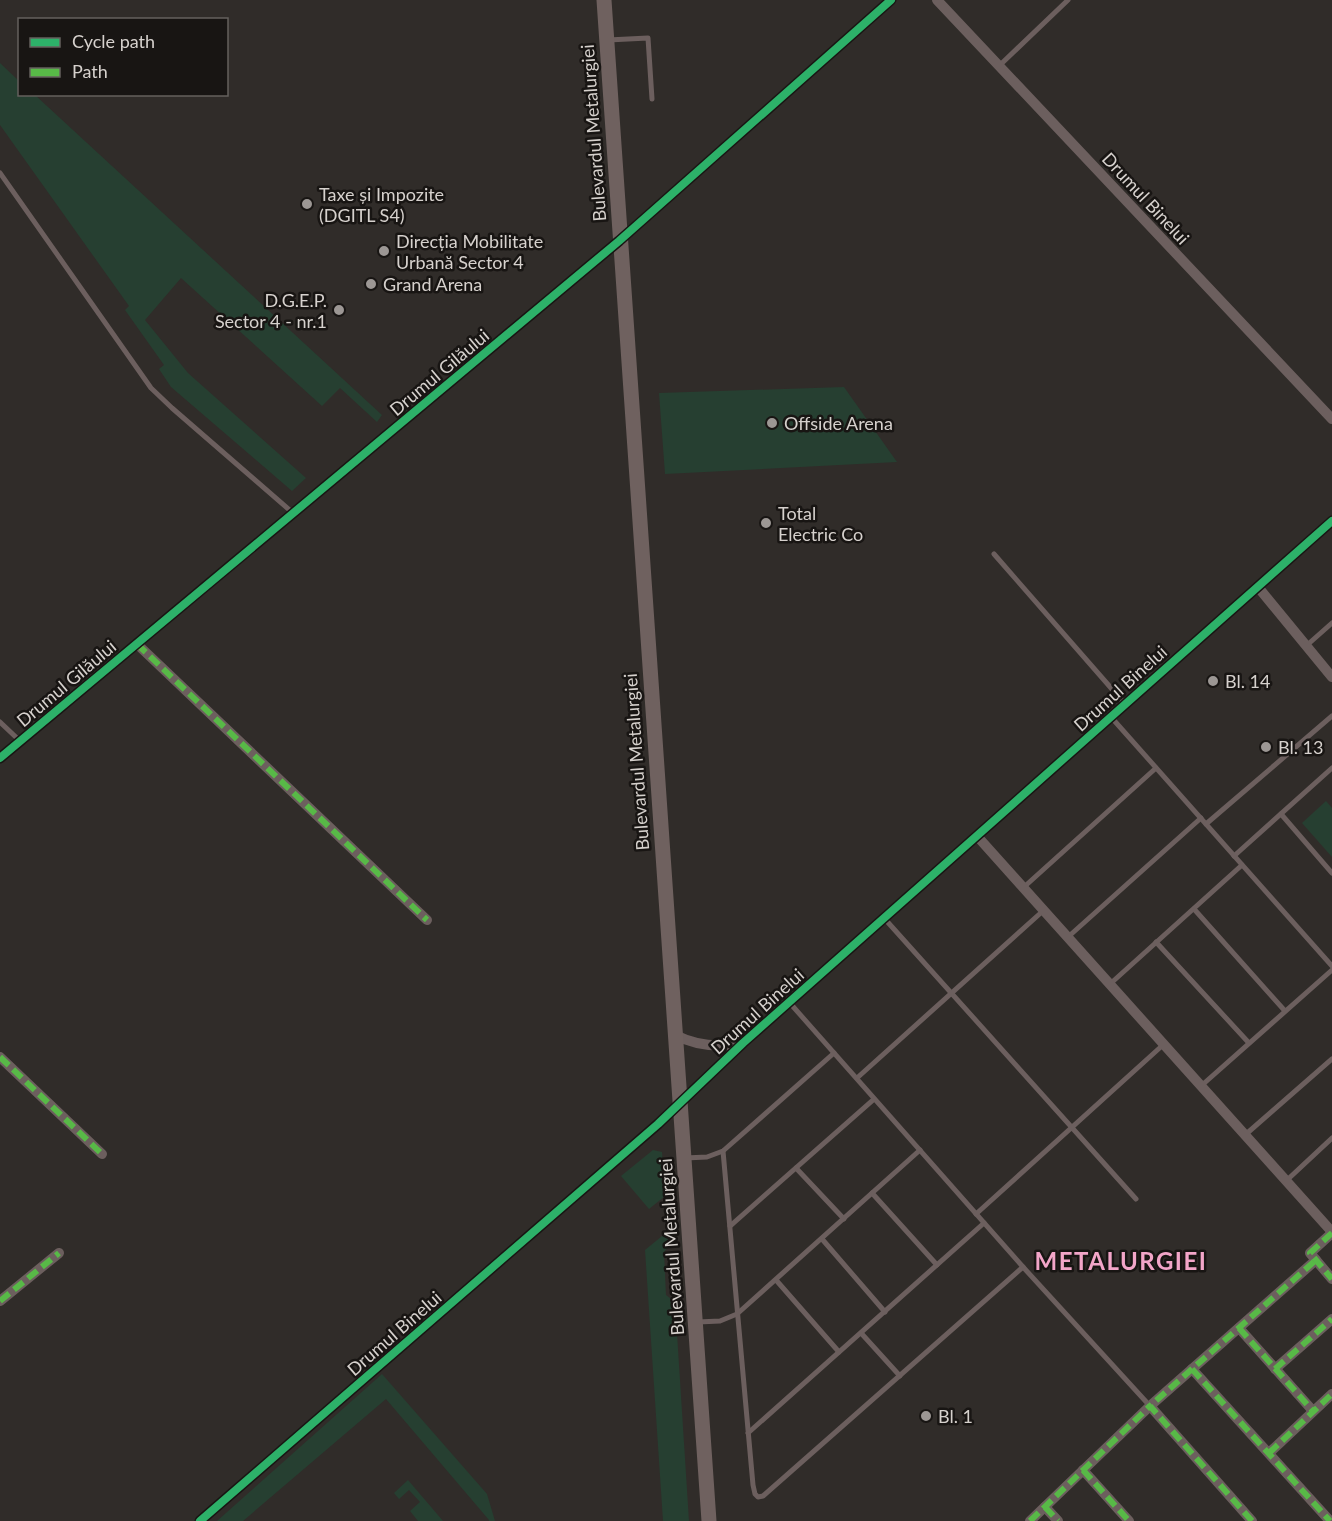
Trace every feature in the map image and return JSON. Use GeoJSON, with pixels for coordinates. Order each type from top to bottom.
{"type":"FeatureCollection","features":[{"type":"Feature","properties":{"kind":"main road","name":"Bulevardul Metalurgiei"},"geometry":{"type":"LineString","coordinates":[[604,0],[709,1521]]}},
{"type":"Feature","properties":{"kind":"street","name":"Drumul Gilăului"},"geometry":{"type":"LineString","coordinates":[[0,758],[619,241],[891,0]]}},
{"type":"Feature","properties":{"kind":"street","name":"Drumul Binelui"},"geometry":{"type":"LineString","coordinates":[[936,0],[1332,419]]}},
{"type":"Feature","properties":{"kind":"street","name":"Drumul Binelui"},"geometry":{"type":"LineString","coordinates":[[200,1521],[680,1104],[742,1043],[1332,521]]}},
{"type":"Feature","properties":{"kind":"street"},"geometry":{"type":"LineString","coordinates":[[1258,586],[1332,677]]}},
{"type":"Feature","properties":{"kind":"street","name":"Drumul Gilăului"},"geometry":{"type":"LineString","coordinates":[[137,644],[427,920]]}},
{"type":"Feature","properties":{"kind":"street"},"geometry":{"type":"LineString","coordinates":[[977,836],[1332,1233],[1310,1253],[1332,1279]]}},
{"type":"Feature","properties":{"kind":"street"},"geometry":{"type":"LineString","coordinates":[[675,1035],[707,1046],[729,1046],[742,1043]]}},
{"type":"Feature","properties":{"kind":"street"},"geometry":{"type":"LineString","coordinates":[[0,1057],[102,1154]]}},
{"type":"Feature","properties":{"kind":"street"},"geometry":{"type":"LineString","coordinates":[[0,1301],[59,1253]]}},
{"type":"Feature","properties":{"kind":"street"},"geometry":{"type":"LineString","coordinates":[[1030,1521],[1150,1406],[1316,1260]]}},
{"type":"Feature","properties":{"kind":"street"},"geometry":{"type":"LineString","coordinates":[[1275,1369],[1332,1319]]}},
{"type":"Feature","properties":{"kind":"street"},"geometry":{"type":"LineString","coordinates":[[1239,1328],[1313,1411]]}},
{"type":"Feature","properties":{"kind":"street"},"geometry":{"type":"LineString","coordinates":[[1192,1369],[1330,1521]]}},
{"type":"Feature","properties":{"kind":"street"},"geometry":{"type":"LineString","coordinates":[[1269,1453],[1332,1394]]}},
{"type":"Feature","properties":{"kind":"street"},"geometry":{"type":"LineString","coordinates":[[1150,1406],[1252,1521]]}},
{"type":"Feature","properties":{"kind":"street"},"geometry":{"type":"LineString","coordinates":[[1083,1470],[1129,1521]]}},
{"type":"Feature","properties":{"kind":"street"},"geometry":{"type":"LineString","coordinates":[[1046,1507],[1058,1521]]}},
{"type":"Feature","properties":{"kind":"lane"},"geometry":{"type":"LineString","coordinates":[[999,66],[1068,0]]}},
{"type":"Feature","properties":{"kind":"lane"},"geometry":{"type":"LineString","coordinates":[[606,40],[648,38],[652,99]]}},
{"type":"Feature","properties":{"kind":"lane"},"geometry":{"type":"LineString","coordinates":[[0,173],[151,388],[294,513]]}},
{"type":"Feature","properties":{"kind":"lane"},"geometry":{"type":"LineString","coordinates":[[994,554],[1125,704]]}},
{"type":"Feature","properties":{"kind":"lane"},"geometry":{"type":"LineString","coordinates":[[1306,645],[1332,623]]}},
{"type":"Feature","properties":{"kind":"lane"},"geometry":{"type":"LineString","coordinates":[[1206,824],[1332,716]]}},
{"type":"Feature","properties":{"kind":"lane"},"geometry":{"type":"LineString","coordinates":[[1111,717],[1332,966]]}},
{"type":"Feature","properties":{"kind":"lane"},"geometry":{"type":"LineString","coordinates":[[0,722],[20,741]]}},
{"type":"Feature","properties":{"kind":"lane"},"geometry":{"type":"LineString","coordinates":[[1023,887],[1156,768]]}},
{"type":"Feature","properties":{"kind":"lane"},"geometry":{"type":"LineString","coordinates":[[1234,856],[1331,773]]}},
{"type":"Feature","properties":{"kind":"lane"},"geometry":{"type":"LineString","coordinates":[[1281,814],[1332,873]]}},
{"type":"Feature","properties":{"kind":"lane"},"geometry":{"type":"LineString","coordinates":[[1068,937],[1201,818]]}},
{"type":"Feature","properties":{"kind":"lane"},"geometry":{"type":"LineString","coordinates":[[1110,984],[1242,865]]}},
{"type":"Feature","properties":{"kind":"lane"},"geometry":{"type":"LineString","coordinates":[[1194,909],[1286,1011]]}},
{"type":"Feature","properties":{"kind":"lane"},"geometry":{"type":"LineString","coordinates":[[856,1078],[1044,910]]}},
{"type":"Feature","properties":{"kind":"lane"},"geometry":{"type":"LineString","coordinates":[[884,918],[1136,1199]]}},
{"type":"Feature","properties":{"kind":"lane"},"geometry":{"type":"LineString","coordinates":[[1156,942],[1249,1043]]}},
{"type":"Feature","properties":{"kind":"lane"},"geometry":{"type":"LineString","coordinates":[[1201,1086],[1332,970]]}},
{"type":"Feature","properties":{"kind":"lane"},"geometry":{"type":"LineString","coordinates":[[789,1002],[1023,1267],[1150,1406]]}},
{"type":"Feature","properties":{"kind":"lane"},"geometry":{"type":"LineString","coordinates":[[976,1214],[1164,1044]]}},
{"type":"Feature","properties":{"kind":"lane"},"geometry":{"type":"LineString","coordinates":[[684,1158],[707,1157],[723,1151],[834,1053]]}},
{"type":"Feature","properties":{"kind":"lane"},"geometry":{"type":"LineString","coordinates":[[1245,1135],[1332,1059]]}},
{"type":"Feature","properties":{"kind":"lane"},"geometry":{"type":"LineString","coordinates":[[730,1226],[874,1099]]}},
{"type":"Feature","properties":{"kind":"lane"},"geometry":{"type":"LineString","coordinates":[[1286,1180],[1332,1138]]}},
{"type":"Feature","properties":{"kind":"lane"},"geometry":{"type":"LineString","coordinates":[[696,1323],[720,1321],[737,1314],[920,1150]]}},
{"type":"Feature","properties":{"kind":"lane"},"geometry":{"type":"LineString","coordinates":[[723,1151],[753,1485],[758,1497],[763,1496],[1023,1267]]}},
{"type":"Feature","properties":{"kind":"lane"},"geometry":{"type":"LineString","coordinates":[[796,1168],[844,1219]]}},
{"type":"Feature","properties":{"kind":"lane"},"geometry":{"type":"LineString","coordinates":[[872,1193],[937,1265]]}},
{"type":"Feature","properties":{"kind":"lane"},"geometry":{"type":"LineString","coordinates":[[748,1433],[984,1223]]}},
{"type":"Feature","properties":{"kind":"lane"},"geometry":{"type":"LineString","coordinates":[[822,1239],[885,1312]]}},
{"type":"Feature","properties":{"kind":"lane"},"geometry":{"type":"LineString","coordinates":[[776,1280],[839,1352]]}},
{"type":"Feature","properties":{"kind":"lane"},"geometry":{"type":"LineString","coordinates":[[861,1333],[900,1376]]}},
{"type":"Feature","properties":{"kind":"green space"},"geometry":{"type":"Polygon","coordinates":[[[0,63],[18,80],[18,96],[36,96],[382,415],[377,422],[340,388],[322,406],[181,278],[145,320],[188,373],[306,478],[292,491],[171,387],[159,369],[164,365],[125,310],[129,306],[0,125],[0,63]]]}},
{"type":"Feature","properties":{"kind":"green space"},"geometry":{"type":"Polygon","coordinates":[[[844,387],[897,462],[665,474],[659,393],[844,387]]]}},
{"type":"Feature","properties":{"kind":"green space"},"geometry":{"type":"Polygon","coordinates":[[[1326,801],[1332,808],[1332,857],[1302,823],[1326,801]]]}},
{"type":"Feature","properties":{"kind":"green space"},"geometry":{"type":"Polygon","coordinates":[[[653,1150],[662,1152],[665,1196],[649,1209],[621,1176],[653,1150]]]}},
{"type":"Feature","properties":{"kind":"green space"},"geometry":{"type":"Polygon","coordinates":[[[667,1232],[670,1234],[671,1243],[664,1252],[666,1295],[675,1302],[689,1521],[663,1521],[645,1250],[667,1232]]]}},
{"type":"Feature","properties":{"kind":"green space"},"geometry":{"type":"Polygon","coordinates":[[[382,1374],[487,1494],[495,1521],[489,1521],[386,1399],[243,1521],[217,1521],[382,1374]]]}},
{"type":"Feature","properties":{"kind":"green space"},"geometry":{"type":"Polygon","coordinates":[[[408,1480],[443,1521],[418,1521],[410,1511],[420,1502],[409,1490],[399,1499],[394,1493],[408,1480]]]}},
{"type":"Feature","properties":{"kind":"marked path"},"geometry":{"type":"LineString","coordinates":[[137,644],[427,920]]}},
{"type":"Feature","properties":{"kind":"marked path"},"geometry":{"type":"LineString","coordinates":[[0,1057],[102,1154]]}},
{"type":"Feature","properties":{"kind":"marked path"},"geometry":{"type":"LineString","coordinates":[[1332,1233],[1310,1253],[1332,1279]]}},
{"type":"Feature","properties":{"kind":"marked path"},"geometry":{"type":"LineString","coordinates":[[0,1301],[59,1253]]}},
{"type":"Feature","properties":{"kind":"marked path"},"geometry":{"type":"LineString","coordinates":[[1252,1521],[1150,1406],[1316,1260]]}},
{"type":"Feature","properties":{"kind":"marked path"},"geometry":{"type":"LineString","coordinates":[[1275,1369],[1332,1319]]}},
{"type":"Feature","properties":{"kind":"marked path"},"geometry":{"type":"LineString","coordinates":[[1239,1328],[1313,1411]]}},
{"type":"Feature","properties":{"kind":"marked path"},"geometry":{"type":"LineString","coordinates":[[1192,1369],[1330,1521]]}},
{"type":"Feature","properties":{"kind":"marked path"},"geometry":{"type":"LineString","coordinates":[[1269,1453],[1332,1394]]}},
{"type":"Feature","properties":{"kind":"marked path"},"geometry":{"type":"LineString","coordinates":[[1030,1521],[1150,1406]]}},
{"type":"Feature","properties":{"kind":"marked path"},"geometry":{"type":"LineString","coordinates":[[1083,1470],[1129,1521]]}},
{"type":"Feature","properties":{"kind":"marked path"},"geometry":{"type":"LineString","coordinates":[[1045,1507],[1058,1521]]}},
{"type":"Feature","properties":{"kind":"cycle path"},"geometry":{"type":"LineString","coordinates":[[0,758],[619,241],[891,0]]}},
{"type":"Feature","properties":{"kind":"cycle path"},"geometry":{"type":"LineString","coordinates":[[200,1521],[658,1124],[743,1043],[1332,521]]}},
{"type":"Feature","properties":{"kind":"place","name":"Taxe și Impozite (DGITL S4)"},"geometry":{"type":"Point","coordinates":[307,204]}},
{"type":"Feature","properties":{"kind":"place","name":"Direcția Mobilitate Urbană Sector 4"},"geometry":{"type":"Point","coordinates":[384,251]}},
{"type":"Feature","properties":{"kind":"place","name":"Grand Arena"},"geometry":{"type":"Point","coordinates":[371,284]}},
{"type":"Feature","properties":{"kind":"place","name":"D.G.E.P. Sector 4 - nr.1"},"geometry":{"type":"Point","coordinates":[339,310]}},
{"type":"Feature","properties":{"kind":"place","name":"Offside Arena"},"geometry":{"type":"Point","coordinates":[772,423]}},
{"type":"Feature","properties":{"kind":"place","name":"Total Electric Co"},"geometry":{"type":"Point","coordinates":[766,523]}},
{"type":"Feature","properties":{"kind":"place","name":"Bl. 14"},"geometry":{"type":"Point","coordinates":[1213,681]}},
{"type":"Feature","properties":{"kind":"place","name":"Bl. 13"},"geometry":{"type":"Point","coordinates":[1266,747]}},
{"type":"Feature","properties":{"kind":"place","name":"Bl. 1"},"geometry":{"type":"Point","coordinates":[926,1416]}},
{"type":"Feature","properties":{"kind":"district","name":"METALURGIEI"},"geometry":{"type":"Point","coordinates":[1121,1260]}}]}
